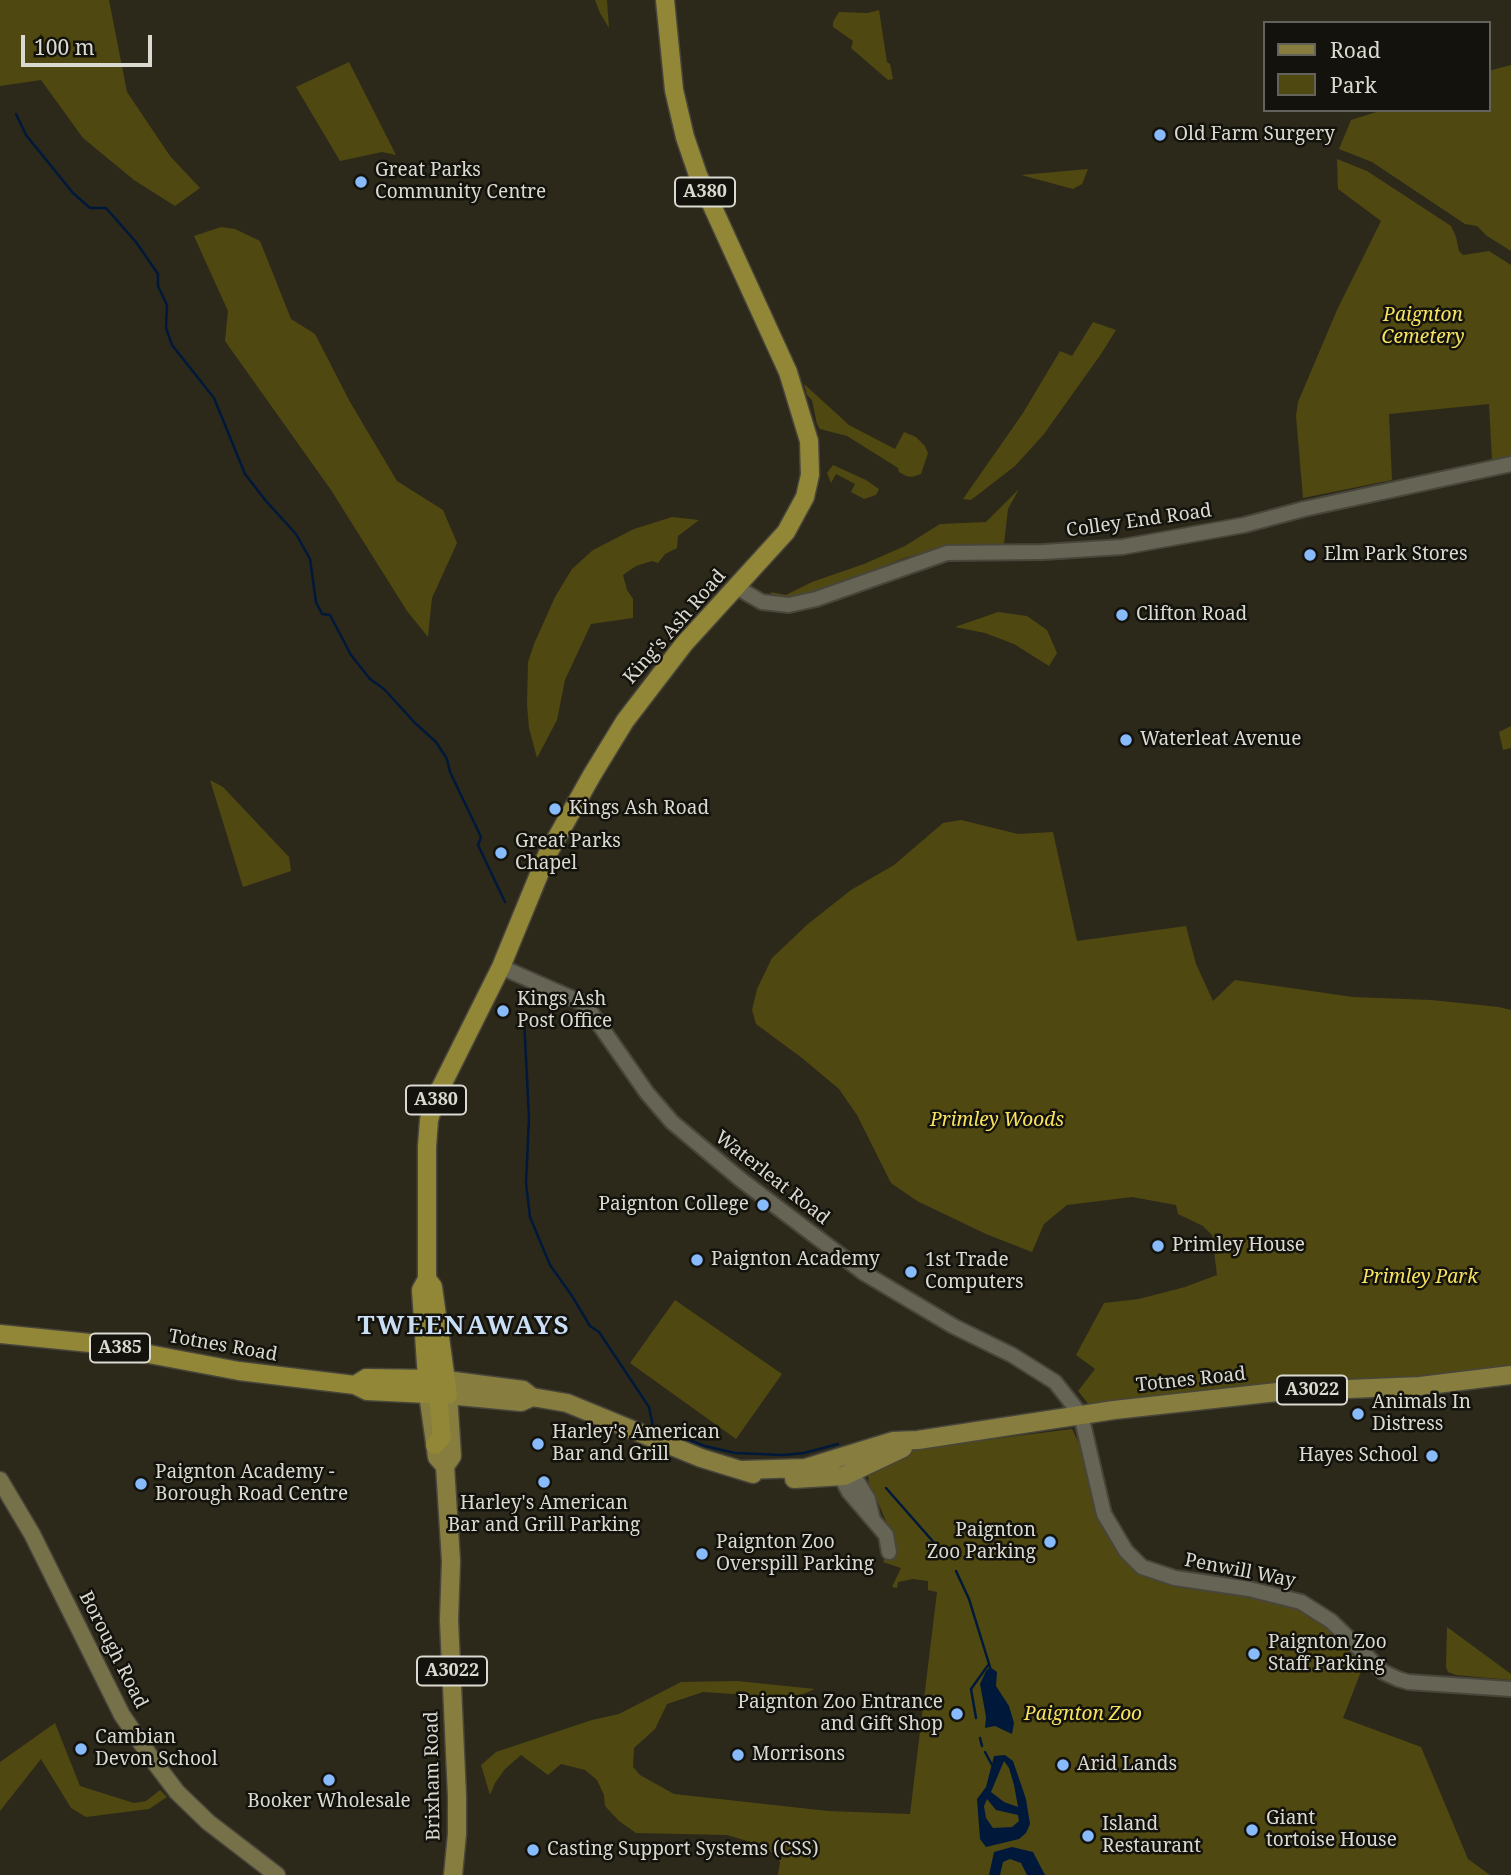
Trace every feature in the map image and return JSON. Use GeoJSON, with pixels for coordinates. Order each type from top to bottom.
{"type":"FeatureCollection","features":[{"type":"Feature","properties":{"kind":"highway","name":"King's Ash Road"},"geometry":{"type":"LineString","coordinates":[[437,1387],[421,1290],[427,1279],[425,1183],[429,1120],[436,1097],[501,967],[547,855],[625,721],[684,644],[779,541],[795,519],[805,497],[810,475],[809,441],[788,372],[698,175],[685,137],[672,76],[665,0]]}},
{"type":"Feature","properties":{"kind":"highway","name":"King's Ash Road"},"geometry":{"type":"LineString","coordinates":[[427,1279],[435,1296],[437,1387]]}},
{"type":"Feature","properties":{"kind":"highway","name":"Totnes Road"},"geometry":{"type":"LineString","coordinates":[[0,1334],[90,1343],[239,1371],[355,1385],[367,1391],[437,1387]]}},
{"type":"Feature","properties":{"kind":"highway"},"geometry":{"type":"LineString","coordinates":[[435,1445],[442,1437],[437,1387]]}},
{"type":"Feature","properties":{"kind":"main road","name":"Totnes Road"},"geometry":{"type":"LineString","coordinates":[[437,1387],[521,1402],[532,1397],[567,1403],[701,1458],[741,1469],[843,1467],[893,1441],[918,1440],[1081,1415],[1277,1392],[1433,1385],[1511,1375]]}},
{"type":"Feature","properties":{"kind":"main road","name":"Brixham Road"},"geometry":{"type":"LineString","coordinates":[[437,1387],[452,1456],[445,1466]]}},
{"type":"Feature","properties":{"kind":"main road","name":"Brixham Road"},"geometry":{"type":"LineString","coordinates":[[435,1445],[437,1457],[445,1466],[451,1561],[449,1620],[457,1796],[453,1875]]}},
{"type":"Feature","properties":{"kind":"main road","name":"Borough Road"},"geometry":{"type":"LineString","coordinates":[[0,1480],[32,1534],[122,1715],[152,1759],[177,1792],[198,1812],[277,1875]]}},
{"type":"Feature","properties":{"kind":"street","name":"Colley End Road"},"geometry":{"type":"LineString","coordinates":[[736,587],[762,602],[789,605],[816,599],[947,553],[1076,551],[1122,547],[1244,525],[1304,509],[1511,464]]}},
{"type":"Feature","properties":{"kind":"street","name":"Waterleat Road"},"geometry":{"type":"LineString","coordinates":[[501,967],[585,1004],[646,1093],[693,1141],[863,1273],[1055,1381],[1081,1415]]}},
{"type":"Feature","properties":{"kind":"street","name":"Penwill Way"},"geometry":{"type":"LineString","coordinates":[[1081,1415],[1104,1514],[1117,1537],[1142,1567],[1175,1578],[1249,1589],[1301,1602],[1331,1621],[1389,1676],[1408,1682],[1511,1689]]}},
{"type":"Feature","properties":{"kind":"street"},"geometry":{"type":"LineString","coordinates":[[843,1467],[868,1499],[873,1517],[886,1535],[889,1552]]}},
{"type":"Feature","properties":{"kind":"green space"},"geometry":{"type":"Polygon","coordinates":[[[0,0],[109,0],[127,92],[170,156],[200,188],[175,206],[134,180],[83,138],[41,80],[0,86],[0,0]]]}},
{"type":"Feature","properties":{"kind":"green space"},"geometry":{"type":"Polygon","coordinates":[[[595,0],[607,0],[609,28],[600,13],[595,0]]]}},
{"type":"Feature","properties":{"kind":"green space"},"geometry":{"type":"Polygon","coordinates":[[[879,10],[887,62],[890,64],[893,79],[888,80],[851,48],[853,41],[833,27],[839,12],[868,13],[879,10]]]}},
{"type":"Feature","properties":{"kind":"green space"},"geometry":{"type":"Polygon","coordinates":[[[349,62],[396,155],[382,152],[340,161],[296,87],[349,62]]]}},
{"type":"Feature","properties":{"kind":"green space"},"geometry":{"type":"Polygon","coordinates":[[[1511,65],[1511,251],[1487,236],[1477,226],[1465,224],[1372,162],[1339,149],[1351,120],[1377,112],[1490,112],[1490,70],[1511,65]]]}},
{"type":"Feature","properties":{"kind":"green space","name":"Paignton Cemetery"},"geometry":{"type":"Polygon","coordinates":[[[1337,159],[1367,171],[1451,226],[1459,251],[1463,255],[1489,251],[1511,265],[1511,456],[1492,461],[1489,404],[1389,414],[1392,480],[1303,498],[1296,416],[1298,402],[1337,310],[1381,221],[1338,189],[1337,159]]]}},
{"type":"Feature","properties":{"kind":"green space"},"geometry":{"type":"Polygon","coordinates":[[[1088,169],[1082,184],[1073,189],[1021,175],[1088,169]]]}},
{"type":"Feature","properties":{"kind":"green space"},"geometry":{"type":"Polygon","coordinates":[[[221,227],[235,229],[260,241],[291,319],[315,334],[350,402],[397,481],[443,510],[457,543],[432,598],[428,637],[407,611],[331,490],[225,341],[228,311],[194,236],[221,227]]]}},
{"type":"Feature","properties":{"kind":"green space"},"geometry":{"type":"Polygon","coordinates":[[[1093,322],[1116,330],[1044,434],[1015,466],[971,500],[963,499],[1023,413],[1060,351],[1072,356],[1093,322]]]}},
{"type":"Feature","properties":{"kind":"green space"},"geometry":{"type":"Polygon","coordinates":[[[804,384],[849,425],[895,449],[904,432],[916,437],[928,453],[921,474],[906,476],[899,472],[898,468],[847,436],[820,429],[812,400],[807,395],[804,384]]]}},
{"type":"Feature","properties":{"kind":"green space"},"geometry":{"type":"Polygon","coordinates":[[[833,465],[879,489],[876,495],[864,499],[851,492],[855,484],[836,474],[831,483],[827,473],[833,465]]]}},
{"type":"Feature","properties":{"kind":"green space"},"geometry":{"type":"Polygon","coordinates":[[[1019,489],[1008,509],[1004,544],[951,545],[904,558],[830,588],[795,596],[775,597],[770,592],[786,595],[812,582],[864,564],[905,546],[940,524],[986,522],[1019,489]]]}},
{"type":"Feature","properties":{"kind":"green space"},"geometry":{"type":"Polygon","coordinates":[[[672,517],[699,520],[678,536],[677,548],[665,554],[658,563],[652,561],[636,566],[623,575],[633,599],[633,618],[591,624],[565,680],[557,720],[537,758],[529,728],[528,662],[555,597],[572,569],[593,550],[634,529],[672,517]]]}},
{"type":"Feature","properties":{"kind":"green space"},"geometry":{"type":"Polygon","coordinates":[[[998,612],[1027,616],[1047,630],[1057,653],[1049,666],[1014,644],[985,633],[955,627],[998,612]]]}},
{"type":"Feature","properties":{"kind":"green space"},"geometry":{"type":"Polygon","coordinates":[[[1511,726],[1511,748],[1503,750],[1499,732],[1511,726]]]}},
{"type":"Feature","properties":{"kind":"green space"},"geometry":{"type":"Polygon","coordinates":[[[210,780],[223,787],[289,857],[291,871],[243,887],[210,780]]]}},
{"type":"Feature","properties":{"kind":"green space","name":"Primley Woods"},"geometry":{"type":"Polygon","coordinates":[[[961,820],[1018,834],[1053,832],[1077,941],[1186,926],[1196,964],[1213,1001],[1235,980],[1353,997],[1431,1000],[1511,1010],[1511,1365],[1451,1374],[1229,1388],[1090,1406],[1078,1391],[1095,1369],[1076,1355],[1104,1303],[1139,1299],[1217,1275],[1212,1235],[1203,1226],[1178,1214],[1176,1205],[1132,1197],[1067,1205],[1044,1224],[1032,1252],[986,1234],[917,1201],[891,1183],[857,1115],[839,1089],[756,1024],[752,1010],[757,989],[772,958],[808,924],[851,890],[894,865],[943,823],[961,820]]]}},
{"type":"Feature","properties":{"kind":"green space"},"geometry":{"type":"Polygon","coordinates":[[[675,1300],[782,1374],[736,1439],[630,1363],[675,1300]]]}},
{"type":"Feature","properties":{"kind":"green space","name":"Paignton Zoo"},"geometry":{"type":"Polygon","coordinates":[[[1072,1429],[1085,1456],[1104,1514],[1142,1567],[1301,1602],[1367,1656],[1343,1718],[1421,1747],[1468,1859],[1490,1875],[778,1875],[780,1862],[776,1855],[744,1840],[727,1835],[636,1833],[619,1821],[605,1806],[604,1795],[597,1780],[585,1770],[561,1764],[548,1775],[521,1755],[505,1769],[490,1795],[481,1765],[496,1752],[592,1720],[619,1714],[681,1682],[737,1681],[815,1689],[793,1698],[703,1692],[667,1704],[655,1729],[634,1748],[633,1767],[640,1775],[674,1794],[828,1811],[910,1814],[937,1592],[928,1590],[928,1581],[913,1579],[898,1582],[897,1588],[892,1587],[901,1568],[883,1562],[894,1540],[869,1487],[868,1474],[903,1453],[922,1448],[1072,1429]]]}},
{"type":"Feature","properties":{"kind":"green space"},"geometry":{"type":"Polygon","coordinates":[[[1447,1627],[1511,1674],[1511,1680],[1448,1672],[1447,1627]]]}},
{"type":"Feature","properties":{"kind":"green space"},"geometry":{"type":"Polygon","coordinates":[[[55,1723],[80,1786],[134,1803],[146,1801],[160,1790],[167,1797],[149,1809],[86,1817],[71,1808],[41,1759],[0,1811],[0,1762],[55,1723]]]}},
{"type":"Feature","properties":{"kind":"water"},"geometry":{"type":"Polygon","coordinates":[[[990,1667],[997,1672],[996,1686],[1009,1706],[1014,1723],[1012,1734],[995,1726],[985,1728],[986,1717],[980,1684],[990,1667]]]}},
{"type":"Feature","properties":{"kind":"water"},"geometry":{"type":"Polygon","coordinates":[[[1005,1755],[1013,1761],[1026,1799],[1030,1824],[1019,1839],[986,1847],[980,1839],[977,1799],[986,1787],[994,1756],[1005,1755]],[[1004,1761],[991,1792],[1004,1802],[1018,1807],[1009,1768],[1004,1761]],[[987,1799],[984,1806],[986,1818],[993,1828],[1012,1827],[1019,1821],[1018,1815],[996,1810],[987,1799]]]}},
{"type":"Feature","properties":{"kind":"water"},"geometry":{"type":"Polygon","coordinates":[[[1012,1847],[1033,1852],[1045,1875],[1027,1875],[1021,1863],[1010,1859],[1003,1862],[1000,1875],[989,1875],[994,1852],[1012,1847]]]}},
{"type":"Feature","properties":{"kind":"waterway"},"geometry":{"type":"LineString","coordinates":[[16,114],[26,135],[73,193],[90,208],[106,208],[136,242],[158,274],[158,286],[167,305],[166,328],[172,345],[214,398],[245,474],[296,534],[310,559],[316,602],[322,614],[330,615],[351,655],[370,679],[384,689],[436,742],[447,759],[450,772],[481,837],[478,845],[505,902]]}},
{"type":"Feature","properties":{"kind":"waterway"},"geometry":{"type":"LineString","coordinates":[[524,1018],[529,1118],[526,1183],[530,1217],[550,1265],[649,1407],[653,1426],[705,1446],[735,1453],[783,1455],[804,1453],[838,1444]]}},
{"type":"Feature","properties":{"kind":"waterway"},"geometry":{"type":"LineString","coordinates":[[886,1488],[944,1554]]}},
{"type":"Feature","properties":{"kind":"waterway"},"geometry":{"type":"LineString","coordinates":[[956,1571],[969,1599],[990,1667]]}},
{"type":"Feature","properties":{"kind":"waterway"},"geometry":{"type":"LineString","coordinates":[[976,1718],[971,1689],[989,1664]]}},
{"type":"Feature","properties":{"kind":"waterway"},"geometry":{"type":"LineString","coordinates":[[980,1738],[982,1746]]}},
{"type":"Feature","properties":{"kind":"waterway"},"geometry":{"type":"LineString","coordinates":[[985,1752],[992,1765]]}},
{"type":"Feature","properties":{"kind":"place","name":"Old Farm Surgery"},"geometry":{"type":"Point","coordinates":[1160,135]}},
{"type":"Feature","properties":{"kind":"place","name":"Great Parks Community Centre"},"geometry":{"type":"Point","coordinates":[361,182]}},
{"type":"Feature","properties":{"kind":"place","name":"Elm Park Stores"},"geometry":{"type":"Point","coordinates":[1310,555]}},
{"type":"Feature","properties":{"kind":"place","name":"Clifton Road"},"geometry":{"type":"Point","coordinates":[1122,615]}},
{"type":"Feature","properties":{"kind":"place","name":"Waterleat Avenue"},"geometry":{"type":"Point","coordinates":[1126,740]}},
{"type":"Feature","properties":{"kind":"place","name":"Kings Ash Road"},"geometry":{"type":"Point","coordinates":[555,809]}},
{"type":"Feature","properties":{"kind":"place","name":"Great Parks Chapel"},"geometry":{"type":"Point","coordinates":[501,853]}},
{"type":"Feature","properties":{"kind":"place","name":"Kings Ash Post Office"},"geometry":{"type":"Point","coordinates":[503,1011]}},
{"type":"Feature","properties":{"kind":"place","name":"Paignton College"},"geometry":{"type":"Point","coordinates":[763,1205]}},
{"type":"Feature","properties":{"kind":"place","name":"Primley House"},"geometry":{"type":"Point","coordinates":[1158,1246]}},
{"type":"Feature","properties":{"kind":"place","name":"Paignton Academy"},"geometry":{"type":"Point","coordinates":[697,1260]}},
{"type":"Feature","properties":{"kind":"place","name":"1st Trade Computers"},"geometry":{"type":"Point","coordinates":[911,1272]}},
{"type":"Feature","properties":{"kind":"place","name":"Animals In Distress"},"geometry":{"type":"Point","coordinates":[1358,1414]}},
{"type":"Feature","properties":{"kind":"place","name":"Harley's American Bar and Grill"},"geometry":{"type":"Point","coordinates":[538,1444]}},
{"type":"Feature","properties":{"kind":"place","name":"Hayes School"},"geometry":{"type":"Point","coordinates":[1432,1456]}},
{"type":"Feature","properties":{"kind":"place","name":"Harley's American Bar and Grill Parking"},"geometry":{"type":"Point","coordinates":[544,1482]}},
{"type":"Feature","properties":{"kind":"place","name":"Paignton Academy - Borough Road Centre"},"geometry":{"type":"Point","coordinates":[141,1484]}},
{"type":"Feature","properties":{"kind":"place","name":"Paignton Zoo Parking"},"geometry":{"type":"Point","coordinates":[1050,1542]}},
{"type":"Feature","properties":{"kind":"place","name":"Paignton Zoo Overspill Parking"},"geometry":{"type":"Point","coordinates":[702,1554]}},
{"type":"Feature","properties":{"kind":"place","name":"Paignton Zoo Staff Parking"},"geometry":{"type":"Point","coordinates":[1254,1654]}},
{"type":"Feature","properties":{"kind":"place","name":"Paignton Zoo Entrance and Gift Shop"},"geometry":{"type":"Point","coordinates":[957,1714]}},
{"type":"Feature","properties":{"kind":"place","name":"Cambian Devon School"},"geometry":{"type":"Point","coordinates":[81,1749]}},
{"type":"Feature","properties":{"kind":"place","name":"Morrisons"},"geometry":{"type":"Point","coordinates":[738,1755]}},
{"type":"Feature","properties":{"kind":"place","name":"Arid Lands"},"geometry":{"type":"Point","coordinates":[1063,1765]}},
{"type":"Feature","properties":{"kind":"place","name":"Booker Wholesale"},"geometry":{"type":"Point","coordinates":[329,1780]}},
{"type":"Feature","properties":{"kind":"place","name":"Giant tortoise House"},"geometry":{"type":"Point","coordinates":[1252,1830]}},
{"type":"Feature","properties":{"kind":"place","name":"Island Restaurant"},"geometry":{"type":"Point","coordinates":[1088,1836]}},
{"type":"Feature","properties":{"kind":"place","name":"Casting Support Systems (CSS)"},"geometry":{"type":"Point","coordinates":[533,1850]}},
{"type":"Feature","properties":{"kind":"district","name":"TWEENAWAYS"},"geometry":{"type":"Point","coordinates":[464,1327]}},
{"type":"Feature","properties":{"kind":"park label","name":"Primley Park"},"geometry":{"type":"Point","coordinates":[1420,1278]}}]}
